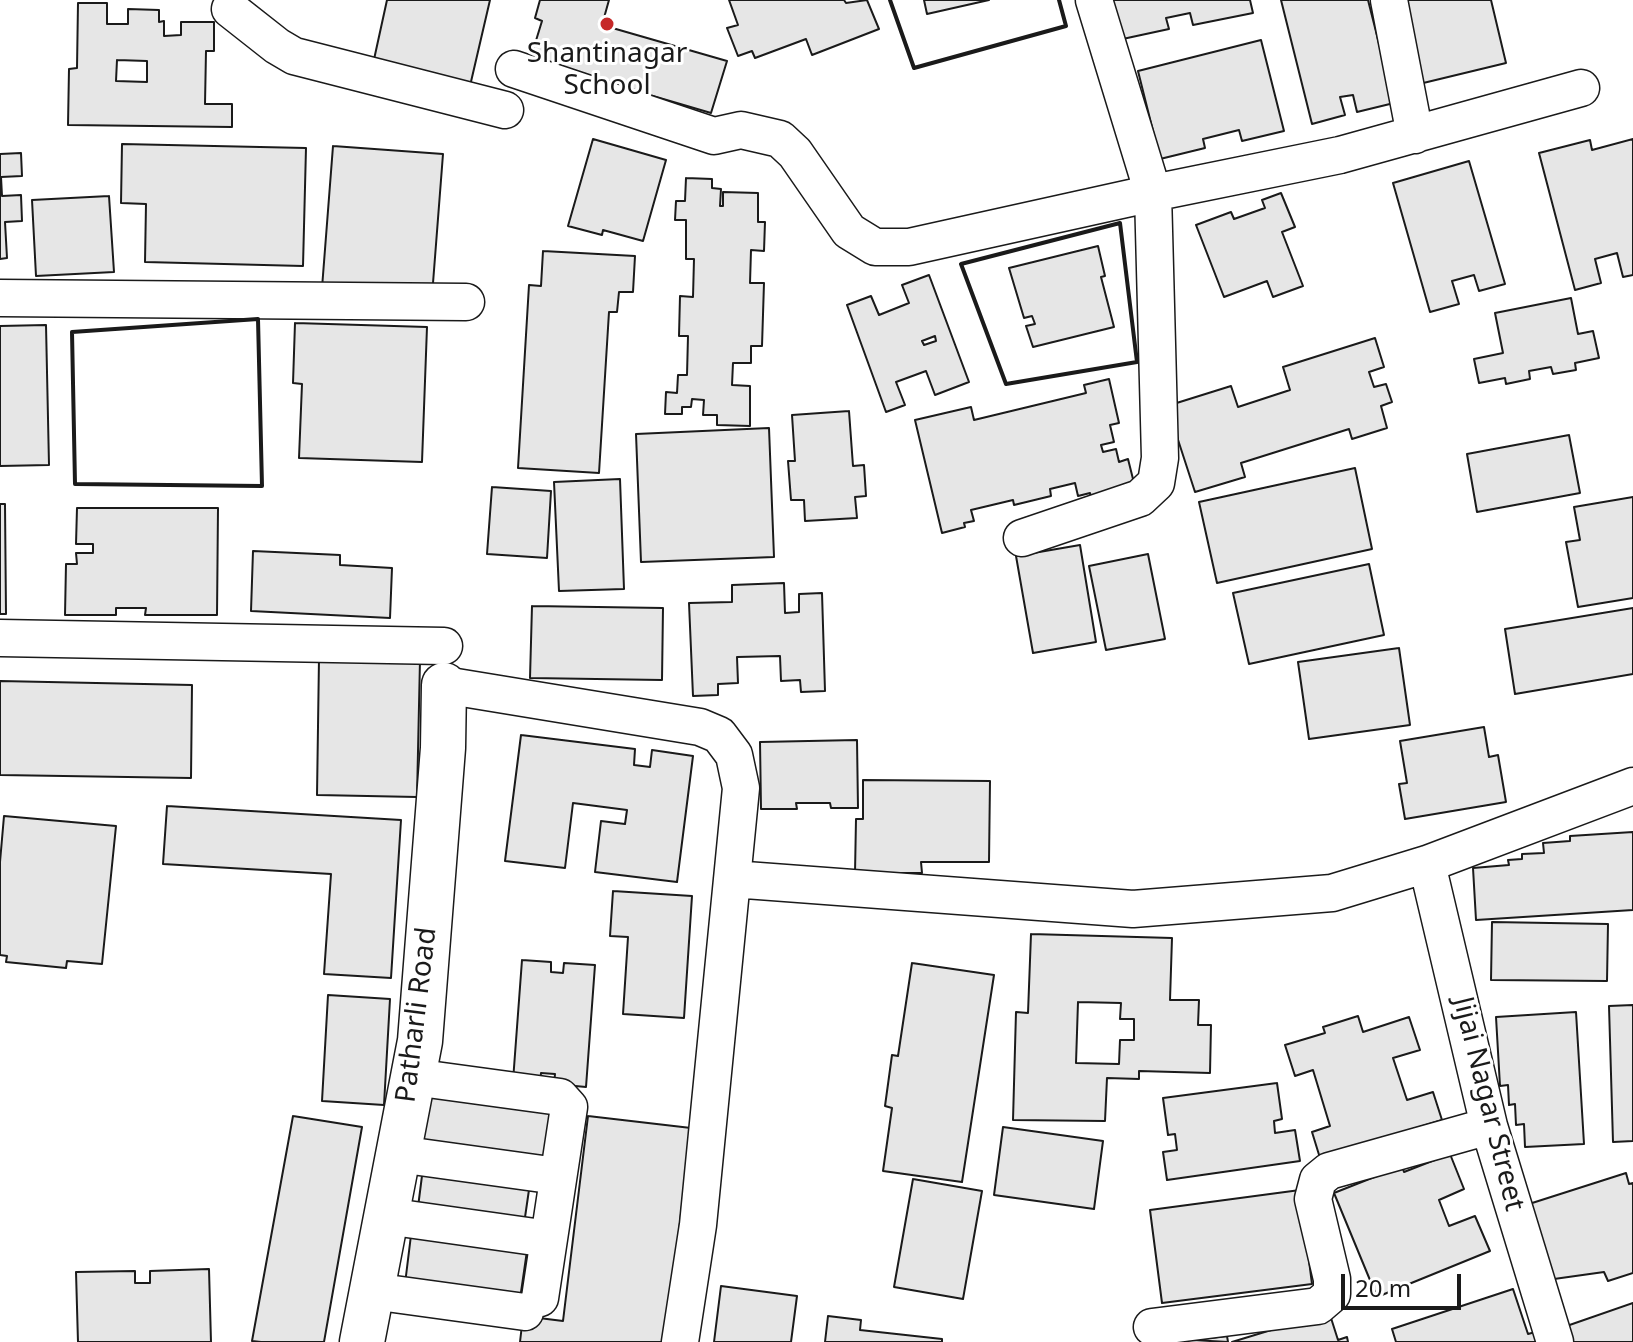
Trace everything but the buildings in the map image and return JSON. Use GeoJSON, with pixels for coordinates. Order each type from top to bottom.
{"type":"FeatureCollection","features":[{"type":"Feature","properties":{"kind":"street"},"geometry":{"type":"LineString","coordinates":[[1022,538],[1140,498],[1156,483],[1160,458],[1153,193],[1094,0]]}},
{"type":"Feature","properties":{"kind":"street"},"geometry":{"type":"LineString","coordinates":[[1389,0],[1415,135]]}},
{"type":"Feature","properties":{"kind":"street"},"geometry":{"type":"LineString","coordinates":[[230,9],[294,56],[505,110]]}},
{"type":"Feature","properties":{"kind":"street"},"geometry":{"type":"LineString","coordinates":[[514,69],[714,136],[741,130],[780,139],[795,153],[849,231],[875,247],[909,247],[1340,155],[1581,88]]}},
{"type":"Feature","properties":{"kind":"street"},"geometry":{"type":"LineString","coordinates":[[0,298],[466,302]]}},
{"type":"Feature","properties":{"kind":"street"},"geometry":{"type":"LineString","coordinates":[[0,638],[444,666],[700,727],[719,735],[734,755],[741,788],[698,1225],[680,1342]]}},
{"type":"Feature","properties":{"kind":"street","name":"Patharli Road"},"geometry":{"type":"LineString","coordinates":[[362,1342],[413,1077],[422,1011],[443,748],[444,666]]}},
{"type":"Feature","properties":{"kind":"street"},"geometry":{"type":"LineString","coordinates":[[732,879],[1133,909],[1332,893],[1427,864],[1633,786]]}},
{"type":"Feature","properties":{"kind":"street","name":"Jijai Nagar Street"},"geometry":{"type":"LineString","coordinates":[[1427,864],[1489,1126],[1555,1342]]}},
{"type":"Feature","properties":{"kind":"street"},"geometry":{"type":"LineString","coordinates":[[372,1291],[533,1305],[549,1239],[569,1107],[560,1097],[413,1077]]}},
{"type":"Feature","properties":{"kind":"street"},"geometry":{"type":"LineString","coordinates":[[1152,1327],[1318,1306],[1332,1294],[1332,1279],[1313,1199],[1318,1180],[1329,1171],[1489,1126]]}},
{"type":"Feature","properties":{"kind":"street"},"geometry":{"type":"LineString","coordinates":[[398,1154],[557,1176]]}},
{"type":"Feature","properties":{"kind":"street"},"geometry":{"type":"LineString","coordinates":[[386,1216],[549,1239]]}},
{"type":"Feature","properties":{"kind":"wall"},"geometry":{"type":"LineString","coordinates":[[890,0],[914,68],[1066,26],[1059,0]]}},
{"type":"Feature","properties":{"kind":"wall"},"geometry":{"type":"LineString","coordinates":[[1120,223],[1137,362],[1006,384],[961,264],[1120,223]]}},
{"type":"Feature","properties":{"kind":"wall"},"geometry":{"type":"LineString","coordinates":[[258,319],[262,486],[75,484],[72,332],[258,319]]}},
{"type":"Feature","properties":{"kind":"place","name":"Shantinagar School"},"geometry":{"type":"Point","coordinates":[607,24]}}]}
